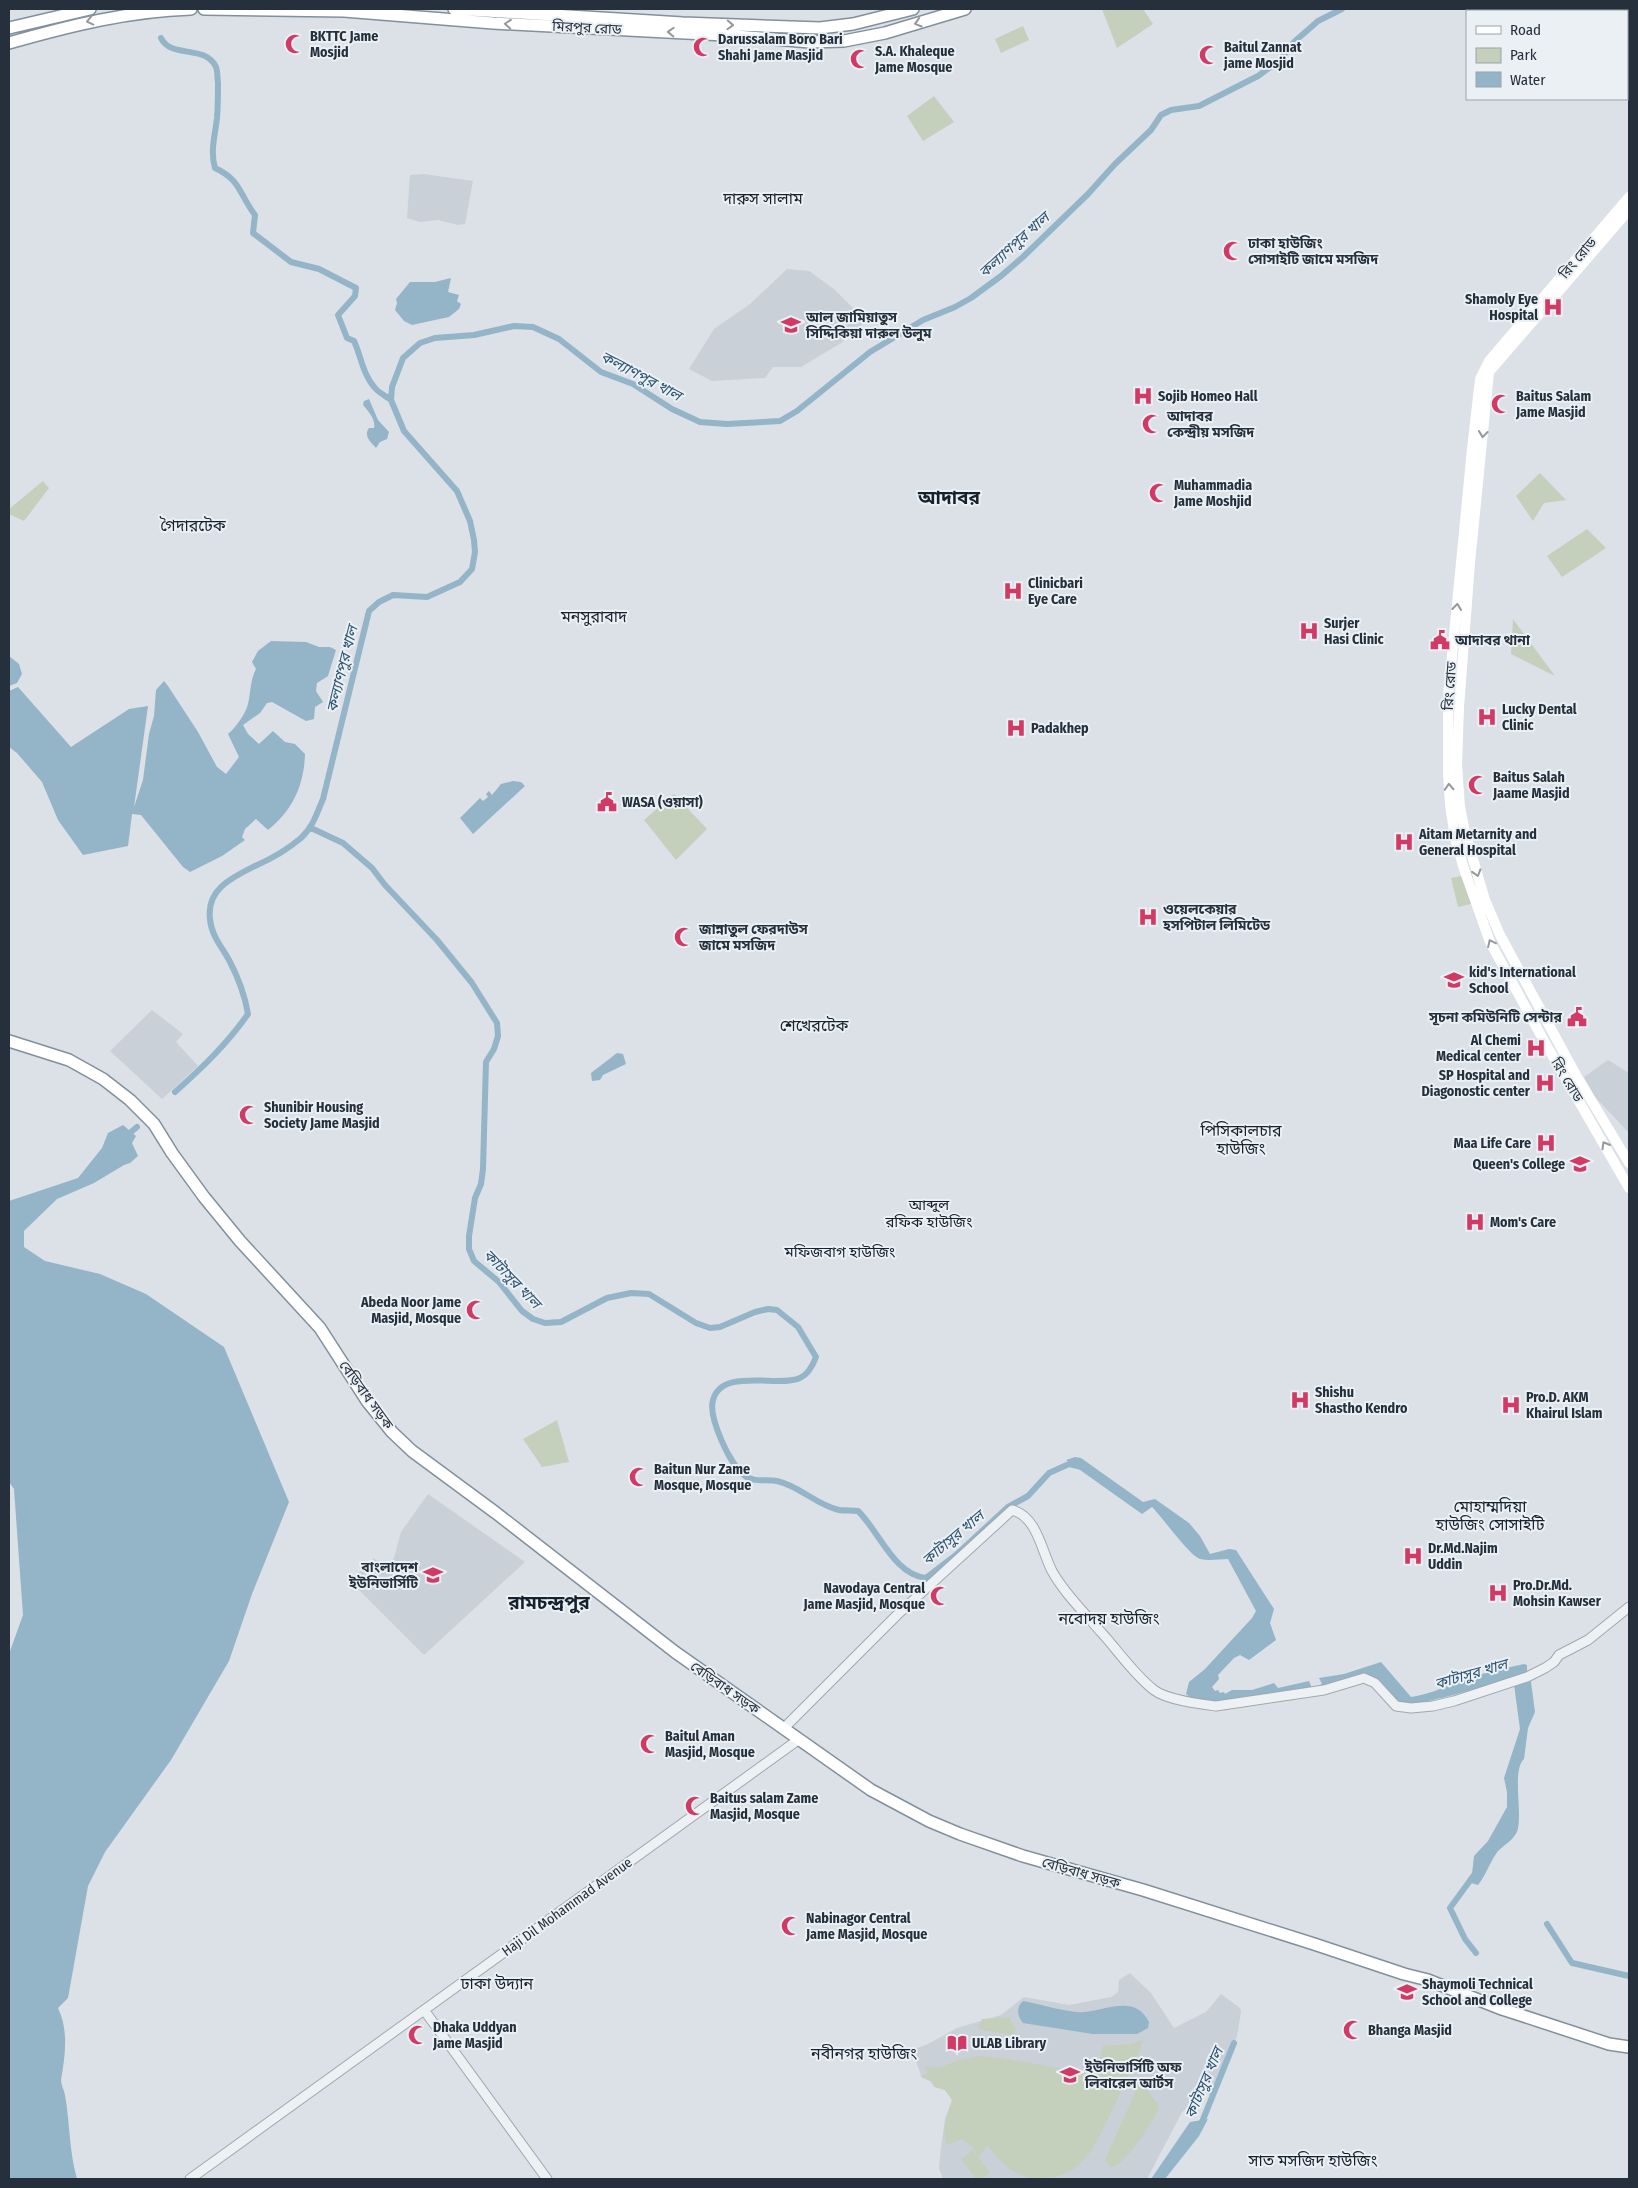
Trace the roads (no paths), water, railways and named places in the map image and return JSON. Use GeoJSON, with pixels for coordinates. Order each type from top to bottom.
{"type":"FeatureCollection","features":[{"type":"Feature","properties":{"kind":"highway"},"geometry":{"type":"LineString","coordinates":[[9,28],[90,9]]}},
{"type":"Feature","properties":{"kind":"highway"},"geometry":{"type":"LineString","coordinates":[[9,43],[114,16],[191,9]]}},
{"type":"Feature","properties":{"kind":"highway","name":"মিরপুর রোড"},"geometry":{"type":"LineString","coordinates":[[204,9],[344,11],[492,23],[724,35],[810,42],[837,41],[885,33],[965,9]]}},
{"type":"Feature","properties":{"kind":"highway","name":"মিরপুর রোড"},"geometry":{"type":"LineString","coordinates":[[454,9],[683,23],[820,28],[861,22],[913,9]]}},
{"type":"Feature","properties":{"kind":"highway"},"geometry":{"type":"LineString","coordinates":[[861,22],[863,37]]}},
{"type":"Feature","properties":{"kind":"highway","name":"বেড়িবাধ সড়ক"},"geometry":{"type":"LineString","coordinates":[[9,1041],[69,1060],[119,1091],[154,1124],[172,1154],[204,1197],[240,1241],[320,1328],[367,1401],[392,1432],[412,1451],[503,1518],[674,1652],[872,1790],[960,1834],[1024,1856],[1143,1890],[1428,1980],[1499,2008],[1609,2044],[1629,2047]]}},
{"type":"Feature","properties":{"kind":"main road","name":"রিং রোড"},"geometry":{"type":"LineString","coordinates":[[1629,197],[1489,361],[1480,379],[1471,458],[1448,719],[1450,804],[1456,838],[1464,869],[1490,942],[1544,1041],[1629,1188]]}},
{"type":"Feature","properties":{"kind":"main road","name":"রিং রোড"},"geometry":{"type":"LineString","coordinates":[[1629,210],[1490,372],[1470,563],[1459,707],[1457,765],[1460,807],[1465,832],[1485,900],[1500,935],[1571,1067],[1629,1163]]}},
{"type":"Feature","properties":{"kind":"street"},"geometry":{"type":"LineString","coordinates":[[782,1729],[903,1609],[1012,1510],[1026,1519],[1040,1540],[1052,1572],[1125,1660],[1155,1691],[1174,1698],[1216,1706],[1324,1690],[1364,1678],[1375,1682],[1396,1706],[1411,1708],[1433,1706],[1454,1701],[1526,1677],[1545,1668],[1554,1662],[1559,1655],[1588,1640],[1629,1607]]}},
{"type":"Feature","properties":{"kind":"street","name":"Haji Dil Mohammad Avenue"},"geometry":{"type":"LineString","coordinates":[[190,2179],[798,1740]]}},
{"type":"Feature","properties":{"kind":"street"},"geometry":{"type":"LineString","coordinates":[[424,2010],[547,2179]]}},
{"type":"Feature","properties":{"kind":"water"},"geometry":{"type":"Polygon","coordinates":[[[451,278],[448,292],[459,295],[457,301],[461,304],[459,309],[449,317],[412,325],[404,321],[395,310],[396,299],[410,282],[435,282],[451,278]]]}},
{"type":"Feature","properties":{"kind":"water"},"geometry":{"type":"Polygon","coordinates":[[[369,399],[378,420],[389,432],[387,439],[380,442],[376,448],[368,439],[367,434],[369,428],[374,428],[374,421],[363,405],[364,401],[369,399]]]}},
{"type":"Feature","properties":{"kind":"water"},"geometry":{"type":"Polygon","coordinates":[[[271,641],[306,642],[336,650],[328,676],[317,683],[316,691],[323,702],[315,707],[314,719],[306,721],[272,702],[267,703],[260,713],[243,725],[248,734],[259,744],[273,731],[285,742],[295,744],[305,754],[302,776],[296,796],[277,822],[268,830],[256,819],[245,829],[242,837],[245,840],[222,856],[190,872],[183,867],[141,815],[132,814],[128,846],[83,855],[58,820],[42,782],[17,753],[9,747],[9,691],[18,687],[71,747],[129,709],[148,706],[134,807],[143,780],[149,734],[154,716],[156,690],[164,681],[198,732],[217,767],[226,774],[239,757],[228,734],[240,720],[248,704],[256,669],[252,662],[258,651],[271,641]]]}},
{"type":"Feature","properties":{"kind":"water"},"geometry":{"type":"Polygon","coordinates":[[[9,656],[19,664],[22,674],[17,683],[9,686],[9,656]]]}},
{"type":"Feature","properties":{"kind":"water"},"geometry":{"type":"Polygon","coordinates":[[[513,781],[521,782],[525,786],[473,834],[460,818],[480,798],[483,801],[488,797],[486,794],[489,791],[492,795],[501,784],[513,781]]]}},
{"type":"Feature","properties":{"kind":"water"},"geometry":{"type":"Polygon","coordinates":[[[617,1053],[623,1054],[626,1064],[603,1075],[600,1080],[592,1081],[591,1073],[617,1053]]]}},
{"type":"Feature","properties":{"kind":"water"},"geometry":{"type":"Polygon","coordinates":[[[123,1125],[136,1136],[132,1143],[138,1156],[130,1163],[94,1183],[57,1199],[24,1231],[24,1247],[45,1261],[100,1274],[146,1294],[224,1347],[289,1502],[252,1594],[229,1661],[171,1760],[105,1852],[88,1886],[68,1998],[58,2008],[65,2035],[65,2053],[61,2082],[67,2106],[72,2158],[77,2179],[9,2179],[9,1654],[23,1615],[14,1489],[9,1482],[9,1201],[78,1178],[102,1148],[108,1133],[123,1125]]]}},
{"type":"Feature","properties":{"kind":"water"},"geometry":{"type":"Polygon","coordinates":[[[1075,1457],[1081,1458],[1143,1502],[1155,1499],[1189,1523],[1200,1536],[1210,1554],[1229,1549],[1236,1550],[1274,1609],[1270,1623],[1276,1640],[1249,1660],[1240,1655],[1234,1658],[1218,1675],[1219,1679],[1212,1687],[1215,1691],[1218,1690],[1220,1693],[1224,1692],[1225,1694],[1232,1690],[1252,1690],[1274,1683],[1278,1688],[1309,1681],[1312,1688],[1322,1684],[1319,1678],[1344,1674],[1381,1662],[1411,1697],[1434,1691],[1477,1675],[1524,1664],[1527,1665],[1527,1677],[1531,1682],[1535,1712],[1528,1728],[1524,1759],[1520,1764],[1518,1828],[1515,1836],[1496,1854],[1478,1885],[1471,1883],[1474,1856],[1488,1841],[1507,1807],[1507,1792],[1504,1778],[1520,1729],[1513,1677],[1456,1694],[1411,1704],[1403,1703],[1394,1698],[1372,1677],[1335,1685],[1212,1702],[1192,1699],[1186,1694],[1189,1682],[1205,1669],[1252,1618],[1256,1611],[1228,1559],[1203,1560],[1195,1556],[1152,1507],[1142,1514],[1066,1460],[1075,1457]]]}},
{"type":"Feature","properties":{"kind":"water"},"geometry":{"type":"Polygon","coordinates":[[[1023,2001],[1076,2012],[1126,2006],[1135,2008],[1143,2013],[1149,2022],[1148,2028],[1137,2034],[1093,2034],[1023,2023],[1018,2012],[1019,2006],[1023,2001]]]}},
{"type":"Feature","properties":{"kind":"water"},"geometry":{"type":"Polygon","coordinates":[[[1208,2119],[1199,2136],[1165,2179],[1151,2179],[1190,2122],[1208,2119]]]}},
{"type":"Feature","properties":{"kind":"waterway","name":"কল্যাণপুর খাল"},"geometry":{"type":"LineString","coordinates":[[175,1092],[214,1055],[248,1014],[243,993],[235,973],[212,930],[210,919],[212,900],[223,885],[285,850],[301,838],[312,825],[323,799],[369,611],[379,602],[393,595],[427,597],[460,582],[472,569],[475,552],[474,540],[470,521],[457,491],[404,431],[391,400],[392,387],[403,358],[420,343],[435,338],[474,335],[514,326],[533,327],[559,339],[601,372],[633,384],[672,409],[700,422],[727,424],[780,421],[797,411],[870,352],[923,320],[955,307],[971,298],[1001,276],[1088,194],[1115,164],[1151,130],[1161,115],[1171,110],[1199,106],[1258,76],[1280,60],[1294,42],[1318,21],[1342,9]]}},
{"type":"Feature","properties":{"kind":"waterway"},"geometry":{"type":"LineString","coordinates":[[161,38],[172,48],[204,56],[211,60],[216,67],[218,105],[213,150],[215,168],[230,177],[255,215],[253,233],[291,262],[319,269],[356,288],[355,296],[338,315],[347,338],[354,341],[371,383],[378,391],[391,400]]}},
{"type":"Feature","properties":{"kind":"waterway","name":"কাটাসুর খাল"},"geometry":{"type":"LineString","coordinates":[[311,828],[343,843],[372,868],[385,885],[437,940],[472,983],[497,1023],[498,1036],[494,1049],[486,1062],[483,1169],[481,1184],[475,1198],[469,1236],[469,1249],[474,1261],[499,1282],[522,1311],[533,1319],[545,1323],[561,1322],[607,1298],[631,1293],[649,1294],[696,1323],[710,1328],[720,1327],[755,1312],[768,1309],[777,1310],[798,1327],[816,1357],[808,1372],[800,1378],[778,1381],[739,1381],[727,1384],[718,1390],[713,1400],[712,1408],[721,1440],[738,1470],[744,1475],[755,1480],[785,1483],[831,1508],[858,1511],[866,1519],[896,1561],[915,1575],[926,1578],[956,1555],[1008,1507],[1028,1496],[1049,1473],[1069,1464],[1082,1467]]}},
{"type":"Feature","properties":{"kind":"waterway","name":"কল্যাণপুর খাল"},"geometry":{"type":"LineString","coordinates":[[131,1132],[137,1127]]}},
{"type":"Feature","properties":{"kind":"waterway","name":"কাটাসুর খাল"},"geometry":{"type":"LineString","coordinates":[[1476,1953],[1465,1939],[1450,1908],[1477,1871]]}},
{"type":"Feature","properties":{"kind":"waterway","name":"কাটাসুর খাল"},"geometry":{"type":"LineString","coordinates":[[1547,1924],[1572,1963],[1629,1976]]}},
{"type":"Feature","properties":{"kind":"waterway","name":"কাটাসুর খাল"},"geometry":{"type":"LineString","coordinates":[[1200,2127],[1234,2043]]}},
{"type":"Feature","properties":{"kind":"place","name":"BKTTC Jame Mosjid"},"geometry":{"type":"Point","coordinates":[295,44]}},
{"type":"Feature","properties":{"kind":"place","name":"Darussalam Boro Bari Shahi Jame Masjid"},"geometry":{"type":"Point","coordinates":[703,47]}},
{"type":"Feature","properties":{"kind":"place","name":"Baitul Zannat jame Mosjid"},"geometry":{"type":"Point","coordinates":[1209,55]}},
{"type":"Feature","properties":{"kind":"place","name":"S.A. Khaleque Jame Mosque"},"geometry":{"type":"Point","coordinates":[860,59]}},
{"type":"Feature","properties":{"kind":"place","name":"ঢাকা হাউজিং সোসাইটি জামে মসজিদ"},"geometry":{"type":"Point","coordinates":[1233,251]}},
{"type":"Feature","properties":{"kind":"place","name":"Shamoly Eye Hospital"},"geometry":{"type":"Point","coordinates":[1553,307]}},
{"type":"Feature","properties":{"kind":"place","name":"আল জামিয়াতুস সিদ্দিকিয়া দারুল উলুম"},"geometry":{"type":"Point","coordinates":[791,325]}},
{"type":"Feature","properties":{"kind":"place","name":"Sojib Homeo Hall"},"geometry":{"type":"Point","coordinates":[1143,396]}},
{"type":"Feature","properties":{"kind":"place","name":"Baitus Salam Jame Masjid"},"geometry":{"type":"Point","coordinates":[1501,404]}},
{"type":"Feature","properties":{"kind":"place","name":"আদাবর কেন্দ্রীয় মসজিদ"},"geometry":{"type":"Point","coordinates":[1152,424]}},
{"type":"Feature","properties":{"kind":"place","name":"Muhammadia Jame Moshjid"},"geometry":{"type":"Point","coordinates":[1159,493]}},
{"type":"Feature","properties":{"kind":"place","name":"Clinicbari Eye Care"},"geometry":{"type":"Point","coordinates":[1013,591]}},
{"type":"Feature","properties":{"kind":"place","name":"Surjer Hasi Clinic"},"geometry":{"type":"Point","coordinates":[1309,631]}},
{"type":"Feature","properties":{"kind":"place","name":"আদাবর থানা"},"geometry":{"type":"Point","coordinates":[1440,640]}},
{"type":"Feature","properties":{"kind":"place","name":"Lucky Dental Clinic"},"geometry":{"type":"Point","coordinates":[1487,717]}},
{"type":"Feature","properties":{"kind":"place","name":"Padakhep"},"geometry":{"type":"Point","coordinates":[1016,728]}},
{"type":"Feature","properties":{"kind":"place","name":"Baitus Salah Jaame Masjid"},"geometry":{"type":"Point","coordinates":[1478,785]}},
{"type":"Feature","properties":{"kind":"place","name":"WASA (ওয়াসা)"},"geometry":{"type":"Point","coordinates":[607,802]}},
{"type":"Feature","properties":{"kind":"place","name":"Aitam Metarnity and General Hospital"},"geometry":{"type":"Point","coordinates":[1404,842]}},
{"type":"Feature","properties":{"kind":"place","name":"ওয়েলকেয়ার হসপিটাল লিমিটেড"},"geometry":{"type":"Point","coordinates":[1148,917]}},
{"type":"Feature","properties":{"kind":"place","name":"জান্নাতুল ফেরদাউস জামে মসজিদ"},"geometry":{"type":"Point","coordinates":[684,937]}},
{"type":"Feature","properties":{"kind":"place","name":"kid's International School"},"geometry":{"type":"Point","coordinates":[1454,980]}},
{"type":"Feature","properties":{"kind":"place","name":"সূচনা কমিউনিটি সেন্টার"},"geometry":{"type":"Point","coordinates":[1577,1017]}},
{"type":"Feature","properties":{"kind":"place","name":"Al Chemi Medical center"},"geometry":{"type":"Point","coordinates":[1536,1048]}},
{"type":"Feature","properties":{"kind":"place","name":"SP Hospital and Diagonostic center"},"geometry":{"type":"Point","coordinates":[1545,1083]}},
{"type":"Feature","properties":{"kind":"place","name":"Shunibir Housing Society Jame Masjid"},"geometry":{"type":"Point","coordinates":[249,1115]}},
{"type":"Feature","properties":{"kind":"place","name":"Maa Life Care"},"geometry":{"type":"Point","coordinates":[1546,1143]}},
{"type":"Feature","properties":{"kind":"place","name":"Queen's College"},"geometry":{"type":"Point","coordinates":[1580,1164]}},
{"type":"Feature","properties":{"kind":"place","name":"Mom's Care"},"geometry":{"type":"Point","coordinates":[1475,1222]}},
{"type":"Feature","properties":{"kind":"place","name":"Abeda Noor Jame Masjid, Mosque"},"geometry":{"type":"Point","coordinates":[476,1310]}},
{"type":"Feature","properties":{"kind":"place","name":"Shishu Shastho Kendro"},"geometry":{"type":"Point","coordinates":[1300,1400]}},
{"type":"Feature","properties":{"kind":"place","name":"Pro.D. AKM Khairul Islam"},"geometry":{"type":"Point","coordinates":[1511,1405]}},
{"type":"Feature","properties":{"kind":"place","name":"Baitun Nur Zame Mosque, Mosque"},"geometry":{"type":"Point","coordinates":[639,1477]}},
{"type":"Feature","properties":{"kind":"place","name":"Dr.Md.Najim Uddin"},"geometry":{"type":"Point","coordinates":[1413,1556]}},
{"type":"Feature","properties":{"kind":"place","name":"বাংলাদেশ ইউনিভার্সিটি"},"geometry":{"type":"Point","coordinates":[433,1575]}},
{"type":"Feature","properties":{"kind":"place","name":"Pro.Dr.Md. Mohsin Kawser"},"geometry":{"type":"Point","coordinates":[1498,1593]}},
{"type":"Feature","properties":{"kind":"place","name":"Navodaya Central Jame Masjid, Mosque"},"geometry":{"type":"Point","coordinates":[940,1596]}},
{"type":"Feature","properties":{"kind":"place","name":"Baitul Aman Masjid, Mosque"},"geometry":{"type":"Point","coordinates":[650,1744]}},
{"type":"Feature","properties":{"kind":"place","name":"Baitus salam Zame Masjid, Mosque"},"geometry":{"type":"Point","coordinates":[695,1806]}},
{"type":"Feature","properties":{"kind":"place","name":"Nabinagor Central Jame Masjid, Mosque"},"geometry":{"type":"Point","coordinates":[791,1926]}},
{"type":"Feature","properties":{"kind":"place","name":"Shaymoli Technical School and College"},"geometry":{"type":"Point","coordinates":[1407,1992]}},
{"type":"Feature","properties":{"kind":"place","name":"Bhanga Masjid"},"geometry":{"type":"Point","coordinates":[1353,2030]}},
{"type":"Feature","properties":{"kind":"place","name":"Dhaka Uddyan Jame Masjid"},"geometry":{"type":"Point","coordinates":[418,2035]}},
{"type":"Feature","properties":{"kind":"place","name":"ULAB Library"},"geometry":{"type":"Point","coordinates":[957,2043]}},
{"type":"Feature","properties":{"kind":"place","name":"ইউনিভার্সিটি অফ লিবারেল আর্টস"},"geometry":{"type":"Point","coordinates":[1070,2075]}},
{"type":"Feature","properties":{"kind":"district","name":"দারুস সালাম"},"geometry":{"type":"Point","coordinates":[763,198]}},
{"type":"Feature","properties":{"kind":"district","name":"আদাবর"},"geometry":{"type":"Point","coordinates":[949,497]}},
{"type":"Feature","properties":{"kind":"district","name":"গৈদারটেক"},"geometry":{"type":"Point","coordinates":[193,525]}},
{"type":"Feature","properties":{"kind":"district","name":"মনসুরাবাদ"},"geometry":{"type":"Point","coordinates":[594,616]}},
{"type":"Feature","properties":{"kind":"district","name":"শেখেরটেক"},"geometry":{"type":"Point","coordinates":[814,1025]}},
{"type":"Feature","properties":{"kind":"district","name":"পিসিকালচার হাউজিং"},"geometry":{"type":"Point","coordinates":[1241,1139]}},
{"type":"Feature","properties":{"kind":"district","name":"আব্দুল রফিক হাউজিং"},"geometry":{"type":"Point","coordinates":[929,1214]}},
{"type":"Feature","properties":{"kind":"district","name":"মফিজবাগ হাউজিং"},"geometry":{"type":"Point","coordinates":[840,1252]}},
{"type":"Feature","properties":{"kind":"district","name":"মোহাম্মদিয়া হাউজিং সোসাইটি"},"geometry":{"type":"Point","coordinates":[1490,1515]}},
{"type":"Feature","properties":{"kind":"district","name":"রামচন্দ্রপুর"},"geometry":{"type":"Point","coordinates":[549,1602]}},
{"type":"Feature","properties":{"kind":"district","name":"নবোদয় হাউজিং"},"geometry":{"type":"Point","coordinates":[1109,1618]}},
{"type":"Feature","properties":{"kind":"district","name":"ঢাকা উদ্যান"},"geometry":{"type":"Point","coordinates":[497,1983]}},
{"type":"Feature","properties":{"kind":"district","name":"নবীনগর হাউজিং"},"geometry":{"type":"Point","coordinates":[864,2053]}},
{"type":"Feature","properties":{"kind":"district","name":"সাত মসজিদ হাউজিং"},"geometry":{"type":"Point","coordinates":[1313,2160]}}]}
